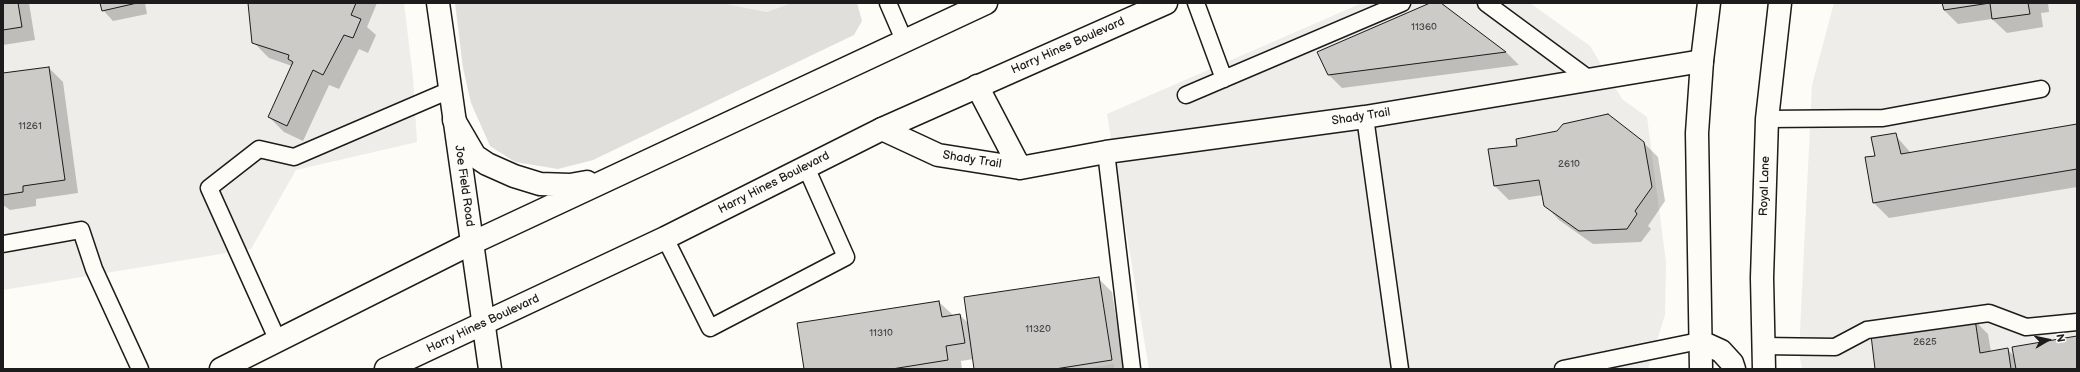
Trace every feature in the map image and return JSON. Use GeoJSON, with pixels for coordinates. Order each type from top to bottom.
{"type":"FeatureCollection","features":[{"type":"Feature","properties":{"kind":"main road","name":"Joe Field Road"},"geometry":{"type":"LineString","coordinates":[[438,3],[490,369]]}},
{"type":"Feature","properties":{"kind":"main road"},"geometry":{"type":"LineString","coordinates":[[221,369],[472,242],[986,3]]}},
{"type":"Feature","properties":{"kind":"main road","name":"Harry Hines Boulevard"},"geometry":{"type":"LineString","coordinates":[[386,369],[665,238],[882,129],[1166,3]]}},
{"type":"Feature","properties":{"kind":"main road"},"geometry":{"type":"LineString","coordinates":[[1701,369],[1699,341],[1697,133],[1708,3]]}},
{"type":"Feature","properties":{"kind":"main road","name":"Royal Lane"},"geometry":{"type":"LineString","coordinates":[[1764,369],[1762,346],[1767,119],[1780,3]]}},
{"type":"Feature","properties":{"kind":"main road","name":"Shady Trail"},"geometry":{"type":"LineString","coordinates":[[882,129],[938,155],[1020,168],[1106,152],[1365,117],[1702,61]]}},
{"type":"Feature","properties":{"kind":"main road","name":"Shady Trail"},"geometry":{"type":"LineString","coordinates":[[977,86],[1020,168]]}},
{"type":"Feature","properties":{"kind":"main road"},"geometry":{"type":"LineString","coordinates":[[454,120],[475,156],[487,164],[514,176],[540,184],[570,185],[610,177]]}},
{"type":"Feature","properties":{"kind":"main road"},"geometry":{"type":"LineString","coordinates":[[1699,341],[1721,351],[1732,362],[1734,369]]}},
{"type":"Feature","properties":{"kind":"lane"},"geometry":{"type":"LineString","coordinates":[[888,3],[904,40]]}},
{"type":"Feature","properties":{"kind":"lane"},"geometry":{"type":"LineString","coordinates":[[1196,3],[1224,79]]}},
{"type":"Feature","properties":{"kind":"lane"},"geometry":{"type":"LineString","coordinates":[[1186,95],[1402,3]]}},
{"type":"Feature","properties":{"kind":"lane"},"geometry":{"type":"LineString","coordinates":[[1486,3],[1590,79]]}},
{"type":"Feature","properties":{"kind":"lane"},"geometry":{"type":"LineString","coordinates":[[1767,119],[1883,118],[2041,89]]}},
{"type":"Feature","properties":{"kind":"lane"},"geometry":{"type":"LineString","coordinates":[[278,341],[209,188],[259,149],[294,157],[450,90]]}},
{"type":"Feature","properties":{"kind":"lane"},"geometry":{"type":"LineString","coordinates":[[1365,117],[1400,369]]}},
{"type":"Feature","properties":{"kind":"lane"},"geometry":{"type":"LineString","coordinates":[[1106,152],[1132,369]]}},
{"type":"Feature","properties":{"kind":"lane"},"geometry":{"type":"LineString","coordinates":[[665,238],[710,328],[846,257],[806,167]]}},
{"type":"Feature","properties":{"kind":"lane"},"geometry":{"type":"LineString","coordinates":[[3,244],[81,230],[94,269],[140,369]]}},
{"type":"Feature","properties":{"kind":"lane"},"geometry":{"type":"LineString","coordinates":[[1762,346],[1835,347],[1867,330],[1989,313],[2026,327],[2077,322]]}},
{"type":"Feature","properties":{"kind":"lane"},"geometry":{"type":"LineString","coordinates":[[1563,369],[1699,341]]}},
{"type":"Feature","properties":{"kind":"shaded area"},"geometry":{"type":"Polygon","coordinates":[[[3,3],[404,3],[413,77],[417,142],[296,170],[251,249],[3,290],[3,3]]]}},
{"type":"Feature","properties":{"kind":"shaded area"},"geometry":{"type":"Polygon","coordinates":[[[455,3],[722,3],[767,12],[791,3],[857,3],[862,21],[854,35],[593,160],[558,169],[515,162],[490,146],[471,103],[463,68],[455,3]]]}},
{"type":"Feature","properties":{"kind":"shaded area"},"geometry":{"type":"Polygon","coordinates":[[[722,3],[791,3],[767,12],[722,3]]]}},
{"type":"Feature","properties":{"kind":"shaded area"},"geometry":{"type":"Polygon","coordinates":[[[1362,3],[1530,3],[1590,46],[1622,99],[1647,117],[1666,262],[1665,315],[1648,369],[1149,369],[1107,114],[1362,3]]]}},
{"type":"Feature","properties":{"kind":"shaded area"},"geometry":{"type":"Polygon","coordinates":[[[1834,3],[2077,3],[2077,369],[1802,369],[1799,353],[1812,85],[1834,3]]]}},
{"type":"Feature","properties":{"kind":"shaded area"},"geometry":{"type":"Polygon","coordinates":[[[1114,364],[1114,369],[1081,369],[1114,364]]]}},
{"type":"Feature","properties":{"kind":"building"},"geometry":{"type":"Polygon","coordinates":[[[3,3],[18,3],[22,27],[3,30],[3,3]]]}},
{"type":"Feature","properties":{"kind":"building"},"geometry":{"type":"Polygon","coordinates":[[[100,3],[137,3],[102,11],[100,3]]]}},
{"type":"Feature","properties":{"kind":"building"},"geometry":{"type":"Polygon","coordinates":[[[248,3],[356,3],[351,15],[361,19],[353,38],[344,35],[323,75],[313,70],[287,126],[268,117],[293,62],[288,59],[289,55],[252,43],[248,3]]]}},
{"type":"Feature","properties":{"kind":"building"},"geometry":{"type":"Polygon","coordinates":[[[1430,3],[1441,3],[1506,52],[1328,75],[1317,52],[1430,3]]]}},
{"type":"Feature","properties":{"kind":"building"},"geometry":{"type":"Polygon","coordinates":[[[1942,3],[1990,3],[1944,10],[1942,3]]]}},
{"type":"Feature","properties":{"kind":"building"},"geometry":{"type":"Polygon","coordinates":[[[1990,3],[2028,3],[2030,14],[1992,19],[1990,3]]]}},
{"type":"Feature","properties":{"kind":"building"},"geometry":{"type":"Polygon","coordinates":[[[49,67],[65,180],[23,186],[23,192],[3,195],[3,73],[49,67]]]}},
{"type":"Feature","properties":{"kind":"building"},"geometry":{"type":"Polygon","coordinates":[[[1608,114],[1644,142],[1652,187],[1635,211],[1637,214],[1627,229],[1579,231],[1544,206],[1539,180],[1494,186],[1488,149],[1517,146],[1516,139],[1557,131],[1563,124],[1608,114]]]}},
{"type":"Feature","properties":{"kind":"building"},"geometry":{"type":"Polygon","coordinates":[[[2077,124],[2077,169],[1873,203],[1865,157],[1875,156],[1871,137],[1896,133],[1901,154],[2077,124]]]}},
{"type":"Feature","properties":{"kind":"building"},"geometry":{"type":"Polygon","coordinates":[[[1099,277],[1112,360],[1055,369],[974,369],[964,297],[1099,277]]]}},
{"type":"Feature","properties":{"kind":"building"},"geometry":{"type":"Polygon","coordinates":[[[939,301],[942,317],[960,314],[965,343],[946,346],[948,360],[892,369],[804,369],[797,323],[939,301]]]}},
{"type":"Feature","properties":{"kind":"building"},"geometry":{"type":"Polygon","coordinates":[[[1975,319],[1980,353],[2008,348],[2011,369],[1875,369],[1871,335],[1975,319]]]}},
{"type":"Feature","properties":{"kind":"building"},"geometry":{"type":"Polygon","coordinates":[[[2077,336],[2077,369],[2016,369],[2012,347],[2077,336]]]}}]}
